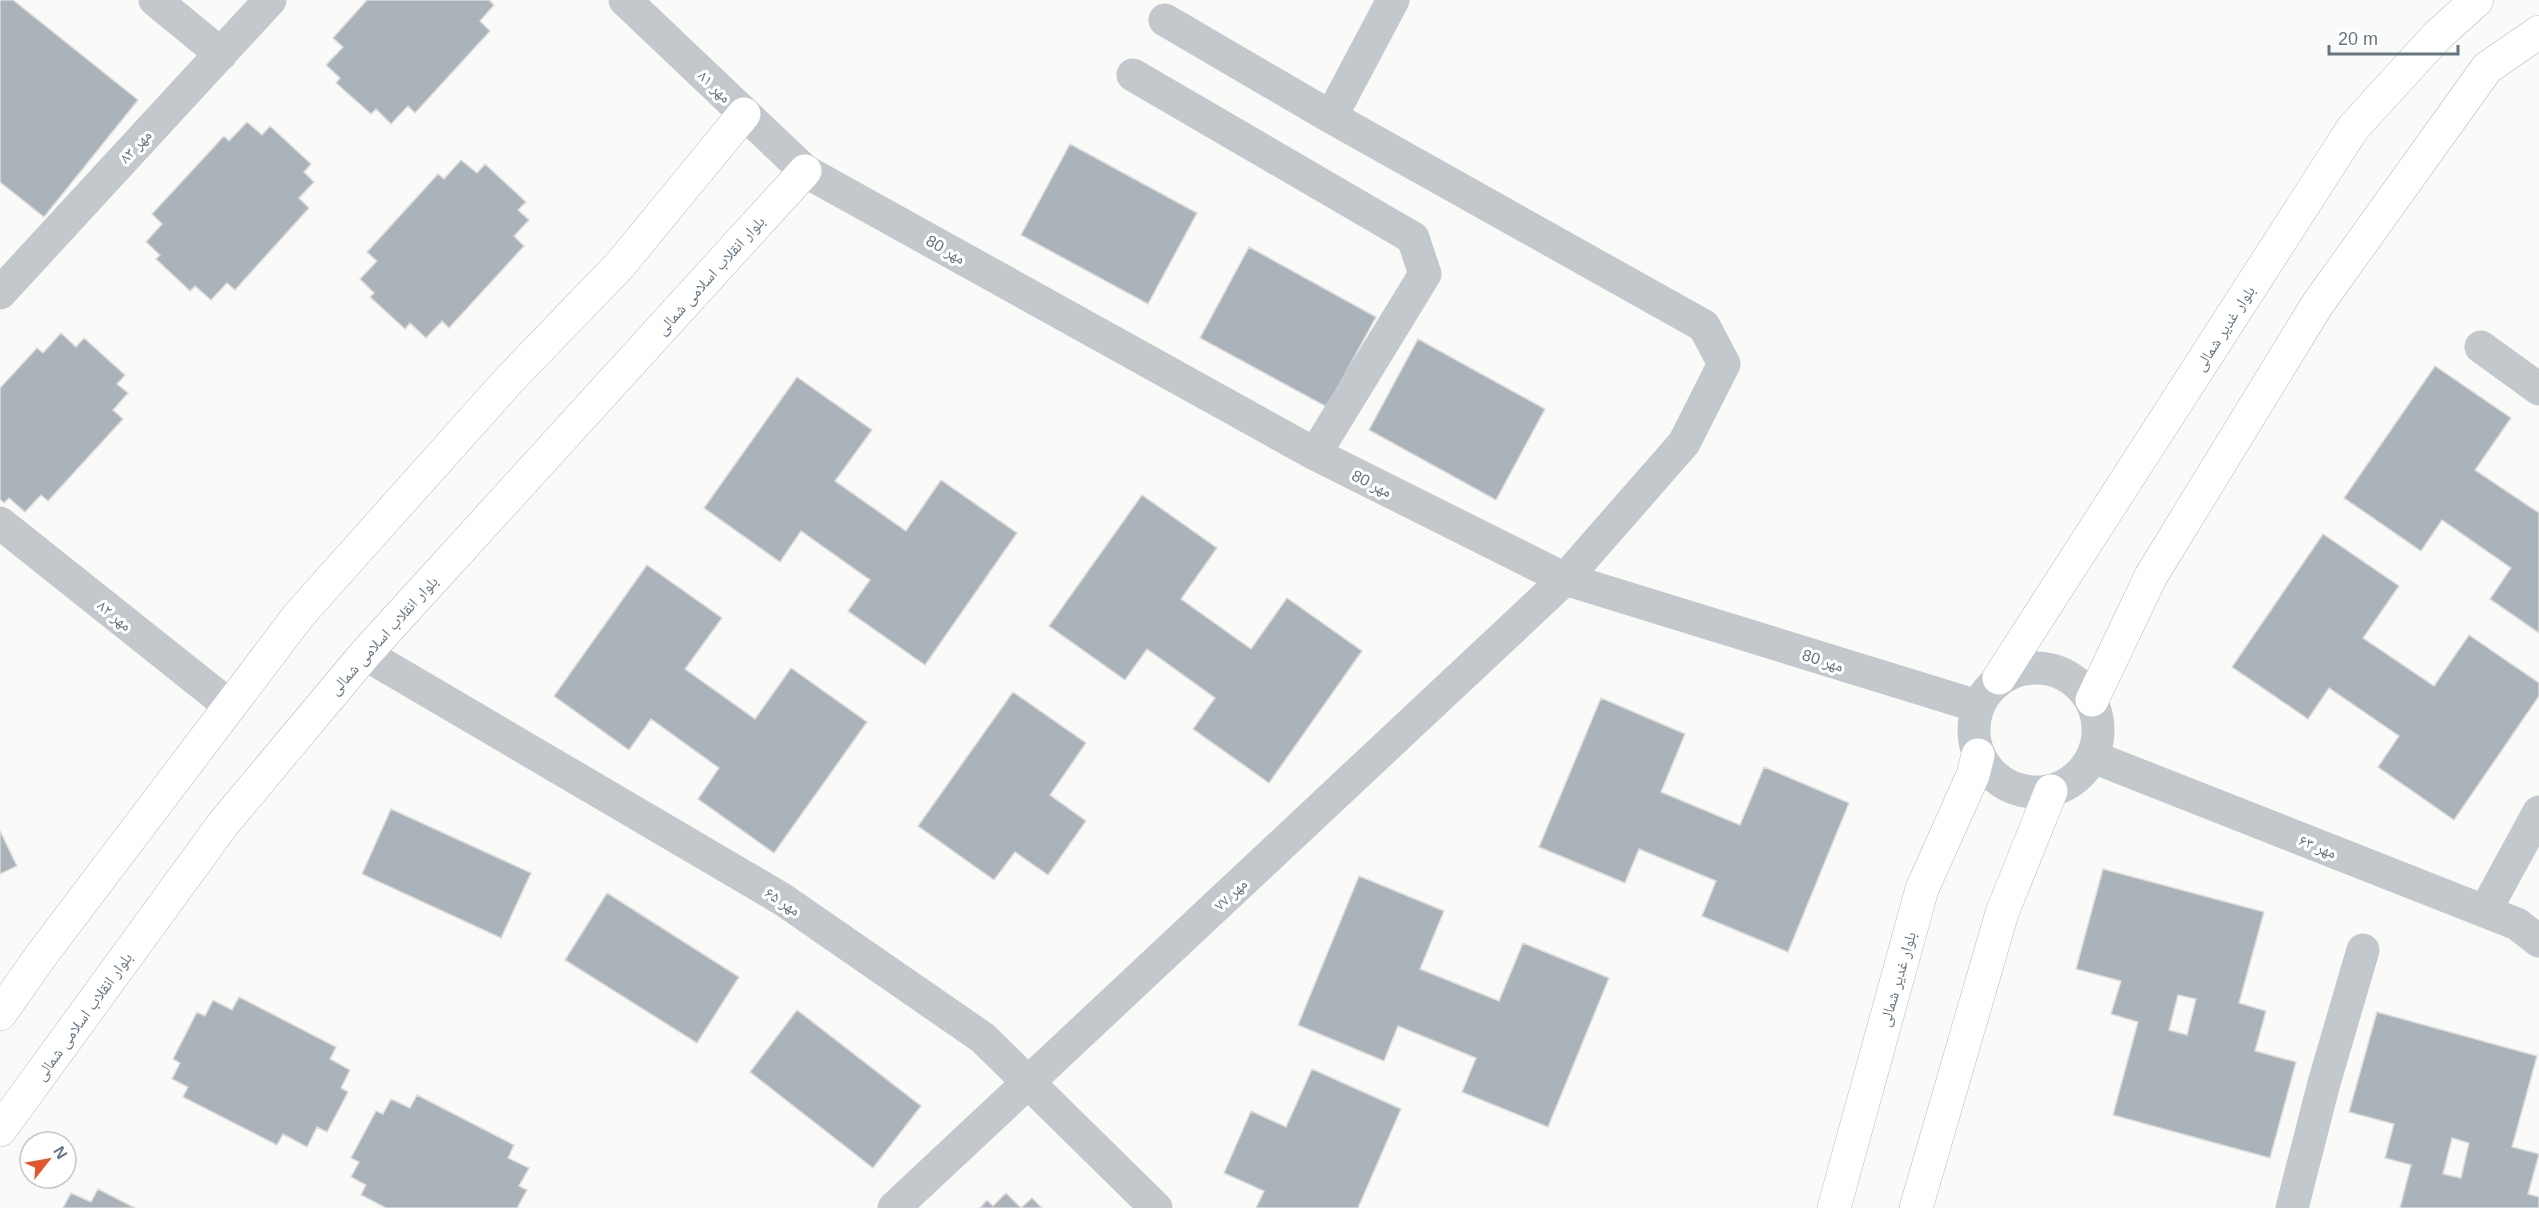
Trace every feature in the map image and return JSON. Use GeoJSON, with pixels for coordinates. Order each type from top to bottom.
{"type":"FeatureCollection","features":[{"type":"Feature","properties":{"kind":"main road","name":"بلوار غدیر شمالی"},"geometry":{"type":"LineString","coordinates":[[1999,678],[2353,128],[2437,36],[2477,0]]}},
{"type":"Feature","properties":{"kind":"main road"},"geometry":{"type":"LineString","coordinates":[[2092,700],[2151,576],[2318,305],[2487,68],[2526,40]]}},
{"type":"Feature","properties":{"kind":"main road"},"geometry":{"type":"LineString","coordinates":[[0,1014],[43,953],[299,615],[509,380],[620,265],[744,114]]}},
{"type":"Feature","properties":{"kind":"main road","name":"بلوار انقلاب اسلامی شمالی"},"geometry":{"type":"LineString","coordinates":[[0,1130],[223,824],[365,654],[805,171]]}},
{"type":"Feature","properties":{"kind":"main road","name":"بلوار غدیر شمالی"},"geometry":{"type":"LineString","coordinates":[[1833,1208],[1922,889],[1973,775],[1978,755]]}},
{"type":"Feature","properties":{"kind":"main road"},"geometry":{"type":"LineString","coordinates":[[1916,1208],[2002,913],[2052,791]]}},
{"type":"Feature","properties":{"kind":"street"},"geometry":{"type":"LineString","coordinates":[[155,0],[221,54]]}},
{"type":"Feature","properties":{"kind":"street","name":"مهر ۸۳"},"geometry":{"type":"LineString","coordinates":[[0,293],[270,0]]}},
{"type":"Feature","properties":{"kind":"street","name":"مهر ۸۱"},"geometry":{"type":"LineString","coordinates":[[625,0],[805,171]]}},
{"type":"Feature","properties":{"kind":"street"},"geometry":{"type":"LineString","coordinates":[[1165,20],[1331,117],[1393,0]]}},
{"type":"Feature","properties":{"kind":"street"},"geometry":{"type":"LineString","coordinates":[[1133,75],[1413,238],[1425,274],[1315,454]]}},
{"type":"Feature","properties":{"kind":"street","name":"مهر ۷۷"},"geometry":{"type":"LineString","coordinates":[[894,1208],[1565,579],[1684,442],[1724,364],[1704,326],[1331,117]]}},
{"type":"Feature","properties":{"kind":"street","name":"مهر 80"},"geometry":{"type":"LineString","coordinates":[[805,171],[1315,454],[1565,579],[1925,692],[1977,706]]}},
{"type":"Feature","properties":{"kind":"street"},"geometry":{"type":"LineString","coordinates":[[2481,347],[2539,389]]}},
{"type":"Feature","properties":{"kind":"street","name":"مهر ۸۲"},"geometry":{"type":"LineString","coordinates":[[0,523],[230,706]]}},
{"type":"Feature","properties":{"kind":"street","name":"مهر ۶۵"},"geometry":{"type":"LineString","coordinates":[[365,654],[782,899],[983,1038],[1156,1208]]}},
{"type":"Feature","properties":{"kind":"street"},"geometry":{"type":"LineString","coordinates":[[2024,668],[2050,668],[2075,680],[2092,700],[2099,729],[2093,757],[2076,778],[2052,791],[2030,792],[2009,787],[1991,774],[1978,755],[1973,731],[1977,706],[1999,678],[2024,668]]}},
{"type":"Feature","properties":{"kind":"street","name":"مهر ۶۳"},"geometry":{"type":"LineString","coordinates":[[2093,757],[2517,924],[2539,941]]}},
{"type":"Feature","properties":{"kind":"street"},"geometry":{"type":"LineString","coordinates":[[2485,911],[2539,812]]}},
{"type":"Feature","properties":{"kind":"street"},"geometry":{"type":"LineString","coordinates":[[2292,1208],[2324,1083],[2363,950]]}},
{"type":"Feature","properties":{"kind":"building"},"geometry":{"type":"Polygon","coordinates":[[[0,0],[13,0],[138,100],[44,217],[0,182],[0,0]]]}},
{"type":"Feature","properties":{"kind":"building"},"geometry":{"type":"Polygon","coordinates":[[[367,0],[489,0],[494,5],[480,21],[490,31],[415,113],[408,106],[391,124],[376,109],[371,114],[336,83],[340,78],[326,65],[343,47],[333,38],[367,0]]]}},
{"type":"Feature","properties":{"kind":"building"},"geometry":{"type":"Polygon","coordinates":[[[247,122],[262,135],[270,126],[311,164],[304,172],[314,182],[299,198],[309,208],[235,290],[227,283],[211,300],[195,286],[190,291],[156,259],[160,255],[146,242],[162,224],[152,214],[224,136],[229,141],[247,122]]]}},
{"type":"Feature","properties":{"kind":"building"},"geometry":{"type":"Polygon","coordinates":[[[1070,144],[1197,213],[1148,304],[1021,235],[1070,144]]]}},
{"type":"Feature","properties":{"kind":"building"},"geometry":{"type":"Polygon","coordinates":[[[461,160],[477,173],[485,164],[526,202],[518,210],[529,220],[514,236],[524,246],[449,328],[442,321],[426,338],[410,323],[405,329],[370,297],[374,293],[360,279],[377,261],[367,252],[438,174],[444,179],[461,160]]]}},
{"type":"Feature","properties":{"kind":"building"},"geometry":{"type":"Polygon","coordinates":[[[1249,247],[1376,317],[1327,407],[1200,338],[1249,247]]]}},
{"type":"Feature","properties":{"kind":"building"},"geometry":{"type":"Polygon","coordinates":[[[61,333],[76,347],[84,338],[125,375],[117,384],[128,393],[113,410],[123,419],[48,501],[41,495],[25,512],[9,498],[4,503],[0,499],[0,388],[37,348],[43,353],[61,333]]]}},
{"type":"Feature","properties":{"kind":"building"},"geometry":{"type":"Polygon","coordinates":[[[1418,339],[1545,409],[1496,500],[1369,430],[1418,339]]]}},
{"type":"Feature","properties":{"kind":"building"},"geometry":{"type":"Polygon","coordinates":[[[2435,366],[2511,418],[2475,470],[2539,513],[2539,633],[2490,599],[2511,568],[2442,520],[2421,551],[2344,498],[2435,366]]]}},
{"type":"Feature","properties":{"kind":"building"},"geometry":{"type":"Polygon","coordinates":[[[797,377],[872,430],[835,481],[906,531],[941,480],[1017,533],[925,665],[848,611],[870,580],[801,531],[780,562],[704,508],[797,377]]]}},
{"type":"Feature","properties":{"kind":"building"},"geometry":{"type":"Polygon","coordinates":[[[1142,495],[1217,548],[1181,599],[1251,649],[1287,598],[1362,651],[1269,783],[1193,729],[1215,698],[1147,649],[1125,680],[1049,626],[1142,495]]]}},
{"type":"Feature","properties":{"kind":"building"},"geometry":{"type":"Polygon","coordinates":[[[2323,534],[2399,586],[2363,638],[2434,686],[2469,635],[2539,683],[2539,696],[2454,820],[2378,767],[2399,736],[2329,688],[2308,719],[2232,667],[2323,534]]]}},
{"type":"Feature","properties":{"kind":"building"},"geometry":{"type":"Polygon","coordinates":[[[647,565],[722,618],[685,669],[755,719],[791,668],[867,722],[774,853],[698,799],[719,768],[651,719],[629,750],[554,696],[647,565]]]}},
{"type":"Feature","properties":{"kind":"building"},"geometry":{"type":"Polygon","coordinates":[[[1013,692],[1086,743],[1050,795],[1086,821],[1048,875],[1015,852],[994,880],[918,826],[1013,692]]]}},
{"type":"Feature","properties":{"kind":"building"},"geometry":{"type":"Polygon","coordinates":[[[1601,698],[1685,734],[1661,792],[1740,825],[1764,767],[1849,803],[1788,952],[1702,916],[1716,881],[1639,849],[1625,883],[1539,847],[1601,698]]]}},
{"type":"Feature","properties":{"kind":"building"},"geometry":{"type":"Polygon","coordinates":[[[391,809],[531,873],[501,938],[362,874],[391,809]]]}},
{"type":"Feature","properties":{"kind":"building"},"geometry":{"type":"Polygon","coordinates":[[[0,831],[17,866],[0,874],[0,831]]]}},
{"type":"Feature","properties":{"kind":"building"},"geometry":{"type":"Polygon","coordinates":[[[2103,869],[2264,912],[2239,1003],[2266,1011],[2255,1051],[2296,1062],[2270,1158],[2113,1115],[2138,1022],[2111,1014],[2121,981],[2076,969],[2103,869]],[[2178,995],[2169,1030],[2187,1035],[2196,999],[2178,995]]]}},
{"type":"Feature","properties":{"kind":"building"},"geometry":{"type":"Polygon","coordinates":[[[1359,876],[1444,911],[1420,969],[1499,1001],[1523,943],[1609,978],[1548,1127],[1462,1092],[1476,1058],[1398,1026],[1384,1061],[1298,1025],[1359,876]]]}},
{"type":"Feature","properties":{"kind":"building"},"geometry":{"type":"Polygon","coordinates":[[[607,893],[739,977],[697,1043],[565,960],[607,893]]]}},
{"type":"Feature","properties":{"kind":"building"},"geometry":{"type":"Polygon","coordinates":[[[239,997],[336,1047],[330,1059],[350,1070],[341,1088],[348,1092],[327,1132],[317,1127],[307,1147],[283,1134],[277,1145],[183,1097],[188,1087],[172,1079],[180,1063],[173,1059],[197,1012],[205,1016],[213,1000],[232,1010],[239,997]]]}},
{"type":"Feature","properties":{"kind":"building"},"geometry":{"type":"Polygon","coordinates":[[[797,1010],[921,1106],[873,1168],[750,1072],[797,1010]]]}},
{"type":"Feature","properties":{"kind":"building"},"geometry":{"type":"Polygon","coordinates":[[[2377,1012],[2537,1056],[2512,1147],[2539,1154],[2528,1194],[2539,1197],[2539,1208],[2400,1208],[2411,1165],[2385,1158],[2394,1124],[2349,1112],[2377,1012]],[[2452,1138],[2443,1174],[2461,1178],[2469,1143],[2452,1138]]]}},
{"type":"Feature","properties":{"kind":"building"},"geometry":{"type":"Polygon","coordinates":[[[1312,1069],[1401,1109],[1358,1208],[1256,1208],[1264,1191],[1224,1173],[1251,1111],[1286,1127],[1312,1069]]]}},
{"type":"Feature","properties":{"kind":"building"},"geometry":{"type":"Polygon","coordinates":[[[417,1095],[514,1145],[508,1158],[529,1168],[519,1186],[527,1190],[517,1208],[386,1208],[361,1195],[366,1185],[351,1177],[359,1162],[351,1158],[376,1111],[383,1114],[391,1099],[410,1108],[417,1095]]]}},
{"type":"Feature","properties":{"kind":"building"},"geometry":{"type":"Polygon","coordinates":[[[98,1189],[135,1208],[63,1208],[71,1193],[91,1202],[98,1189]]]}},
{"type":"Feature","properties":{"kind":"building"},"geometry":{"type":"Polygon","coordinates":[[[1006,1193],[1021,1208],[980,1208],[987,1200],[993,1206],[1006,1193]]]}},
{"type":"Feature","properties":{"kind":"building"},"geometry":{"type":"Polygon","coordinates":[[[1032,1198],[1042,1208],[1021,1208],[1032,1198]]]}}]}
